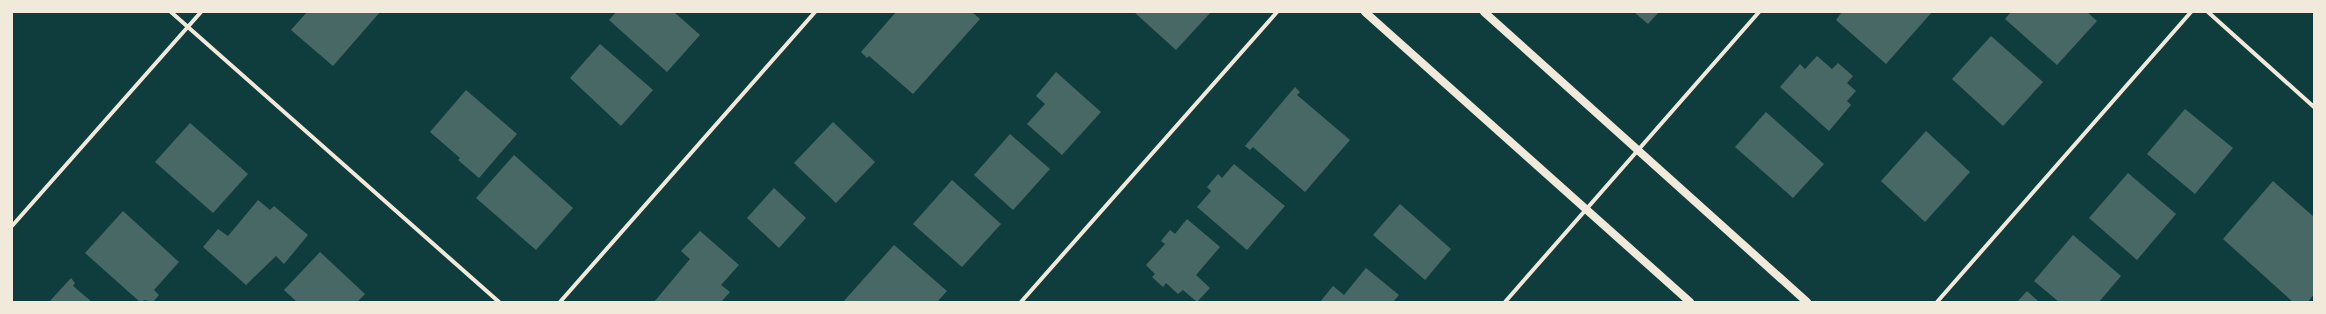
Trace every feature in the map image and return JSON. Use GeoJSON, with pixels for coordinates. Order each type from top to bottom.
{"type":"FeatureCollection","features":[{"type":"Feature","properties":{"kind":"main road"},"geometry":{"type":"LineString","coordinates":[[1365,12],[1690,302]]}},
{"type":"Feature","properties":{"kind":"main road"},"geometry":{"type":"LineString","coordinates":[[1484,12],[1638,148],[1807,302]]}},
{"type":"Feature","properties":{"kind":"street"},"geometry":{"type":"LineString","coordinates":[[171,12],[499,302]]}},
{"type":"Feature","properties":{"kind":"street"},"geometry":{"type":"LineString","coordinates":[[12,226],[201,12]]}},
{"type":"Feature","properties":{"kind":"street"},"geometry":{"type":"LineString","coordinates":[[560,302],[816,12]]}},
{"type":"Feature","properties":{"kind":"street"},"geometry":{"type":"LineString","coordinates":[[1021,302],[1277,12]]}},
{"type":"Feature","properties":{"kind":"street"},"geometry":{"type":"LineString","coordinates":[[1505,302],[1638,148],[1759,12]]}},
{"type":"Feature","properties":{"kind":"street"},"geometry":{"type":"LineString","coordinates":[[1937,302],[2191,12]]}},
{"type":"Feature","properties":{"kind":"street"},"geometry":{"type":"LineString","coordinates":[[2208,12],[2314,107]]}},
{"type":"Feature","properties":{"kind":"building"},"geometry":{"type":"Polygon","coordinates":[[[307,12],[380,12],[333,66],[291,30],[307,12]]]}},
{"type":"Feature","properties":{"kind":"building"},"geometry":{"type":"Polygon","coordinates":[[[616,12],[674,12],[700,35],[667,72],[609,20],[616,12]]]}},
{"type":"Feature","properties":{"kind":"building"},"geometry":{"type":"Polygon","coordinates":[[[896,12],[972,12],[980,19],[913,94],[869,56],[867,58],[861,52],[896,12]]]}},
{"type":"Feature","properties":{"kind":"building"},"geometry":{"type":"Polygon","coordinates":[[[1134,12],[1211,12],[1176,50],[1134,12]]]}},
{"type":"Feature","properties":{"kind":"building"},"geometry":{"type":"Polygon","coordinates":[[[1634,12],[1659,12],[1648,24],[1634,12]]]}},
{"type":"Feature","properties":{"kind":"building"},"geometry":{"type":"Polygon","coordinates":[[[1842,12],[1932,12],[1886,64],[1836,20],[1842,12]]]}},
{"type":"Feature","properties":{"kind":"building"},"geometry":{"type":"Polygon","coordinates":[[[2011,12],[2087,12],[2097,21],[2057,65],[2005,19],[2011,12]]]}},
{"type":"Feature","properties":{"kind":"building"},"geometry":{"type":"Polygon","coordinates":[[[1991,36],[2043,82],[2003,126],[1952,79],[1991,36]]]}},
{"type":"Feature","properties":{"kind":"building"},"geometry":{"type":"Polygon","coordinates":[[[600,44],[653,90],[621,126],[570,78],[600,44]]]}},
{"type":"Feature","properties":{"kind":"building"},"geometry":{"type":"Polygon","coordinates":[[[1817,56],[1832,69],[1838,63],[1853,76],[1847,83],[1856,91],[1847,101],[1851,105],[1829,131],[1780,87],[1800,64],[1805,69],[1817,56]]]}},
{"type":"Feature","properties":{"kind":"building"},"geometry":{"type":"Polygon","coordinates":[[[1056,72],[1101,112],[1062,155],[1027,124],[1045,104],[1036,96],[1056,72]]]}},
{"type":"Feature","properties":{"kind":"building"},"geometry":{"type":"Polygon","coordinates":[[[1295,87],[1300,92],[1297,95],[1350,140],[1305,192],[1253,147],[1250,150],[1245,146],[1295,87]]]}},
{"type":"Feature","properties":{"kind":"building"},"geometry":{"type":"Polygon","coordinates":[[[466,90],[517,134],[479,178],[458,160],[460,158],[430,132],[466,90]]]}},
{"type":"Feature","properties":{"kind":"building"},"geometry":{"type":"Polygon","coordinates":[[[2185,109],[2233,148],[2195,194],[2147,154],[2185,109]]]}},
{"type":"Feature","properties":{"kind":"building"},"geometry":{"type":"Polygon","coordinates":[[[1766,112],[1824,164],[1793,198],[1735,147],[1766,112]]]}},
{"type":"Feature","properties":{"kind":"building"},"geometry":{"type":"Polygon","coordinates":[[[833,122],[875,162],[836,203],[794,163],[833,122]]]}},
{"type":"Feature","properties":{"kind":"building"},"geometry":{"type":"Polygon","coordinates":[[[190,123],[248,174],[213,213],[155,162],[190,123]]]}},
{"type":"Feature","properties":{"kind":"building"},"geometry":{"type":"Polygon","coordinates":[[[1926,131],[1970,172],[1925,222],[1881,181],[1926,131]]]}},
{"type":"Feature","properties":{"kind":"building"},"geometry":{"type":"Polygon","coordinates":[[[1010,134],[1050,169],[1013,210],[974,175],[1010,134]]]}},
{"type":"Feature","properties":{"kind":"building"},"geometry":{"type":"Polygon","coordinates":[[[514,155],[573,208],[536,250],[476,198],[514,155]]]}},
{"type":"Feature","properties":{"kind":"building"},"geometry":{"type":"Polygon","coordinates":[[[1234,164],[1285,206],[1247,250],[1197,207],[1211,191],[1207,187],[1218,174],[1222,178],[1234,164]]]}},
{"type":"Feature","properties":{"kind":"building"},"geometry":{"type":"Polygon","coordinates":[[[2128,173],[2176,214],[2137,260],[2089,218],[2128,173]]]}},
{"type":"Feature","properties":{"kind":"building"},"geometry":{"type":"Polygon","coordinates":[[[952,180],[1001,224],[962,267],[913,224],[952,180]]]}},
{"type":"Feature","properties":{"kind":"building"},"geometry":{"type":"Polygon","coordinates":[[[2273,181],[2314,217],[2314,294],[2308,302],[2293,302],[2223,239],[2273,181]]]}},
{"type":"Feature","properties":{"kind":"building"},"geometry":{"type":"Polygon","coordinates":[[[774,188],[806,218],[779,248],[747,218],[774,188]]]}},
{"type":"Feature","properties":{"kind":"building"},"geometry":{"type":"Polygon","coordinates":[[[258,200],[270,210],[274,206],[308,235],[284,264],[276,256],[246,285],[203,247],[218,229],[228,236],[258,200]]]}},
{"type":"Feature","properties":{"kind":"building"},"geometry":{"type":"Polygon","coordinates":[[[1400,204],[1451,249],[1425,280],[1373,235],[1400,204]]]}},
{"type":"Feature","properties":{"kind":"building"},"geometry":{"type":"Polygon","coordinates":[[[123,211],[179,262],[154,290],[159,295],[153,302],[145,300],[140,302],[85,253],[123,211]]]}},
{"type":"Feature","properties":{"kind":"building"},"geometry":{"type":"Polygon","coordinates":[[[1187,219],[1220,247],[1196,275],[1210,288],[1197,302],[1183,290],[1178,294],[1166,283],[1163,287],[1152,277],[1155,274],[1146,265],[1165,244],[1161,241],[1170,230],[1175,234],[1187,219]]]}},
{"type":"Feature","properties":{"kind":"building"},"geometry":{"type":"Polygon","coordinates":[[[700,231],[739,265],[721,285],[730,292],[721,302],[654,302],[690,259],[681,251],[700,231]]]}},
{"type":"Feature","properties":{"kind":"building"},"geometry":{"type":"Polygon","coordinates":[[[2073,235],[2121,276],[2099,302],[2059,302],[2034,281],[2073,235]]]}},
{"type":"Feature","properties":{"kind":"building"},"geometry":{"type":"Polygon","coordinates":[[[894,245],[947,291],[937,302],[843,302],[894,245]]]}},
{"type":"Feature","properties":{"kind":"building"},"geometry":{"type":"Polygon","coordinates":[[[320,252],[365,294],[357,302],[297,302],[284,290],[320,252]]]}},
{"type":"Feature","properties":{"kind":"building"},"geometry":{"type":"Polygon","coordinates":[[[1366,268],[1399,295],[1393,302],[1320,302],[1333,286],[1344,295],[1366,268]]]}},
{"type":"Feature","properties":{"kind":"building"},"geometry":{"type":"Polygon","coordinates":[[[71,278],[75,283],[73,286],[92,302],[49,302],[71,278]]]}},
{"type":"Feature","properties":{"kind":"building"},"geometry":{"type":"Polygon","coordinates":[[[2027,291],[2039,302],[2017,302],[2027,291]]]}}]}
